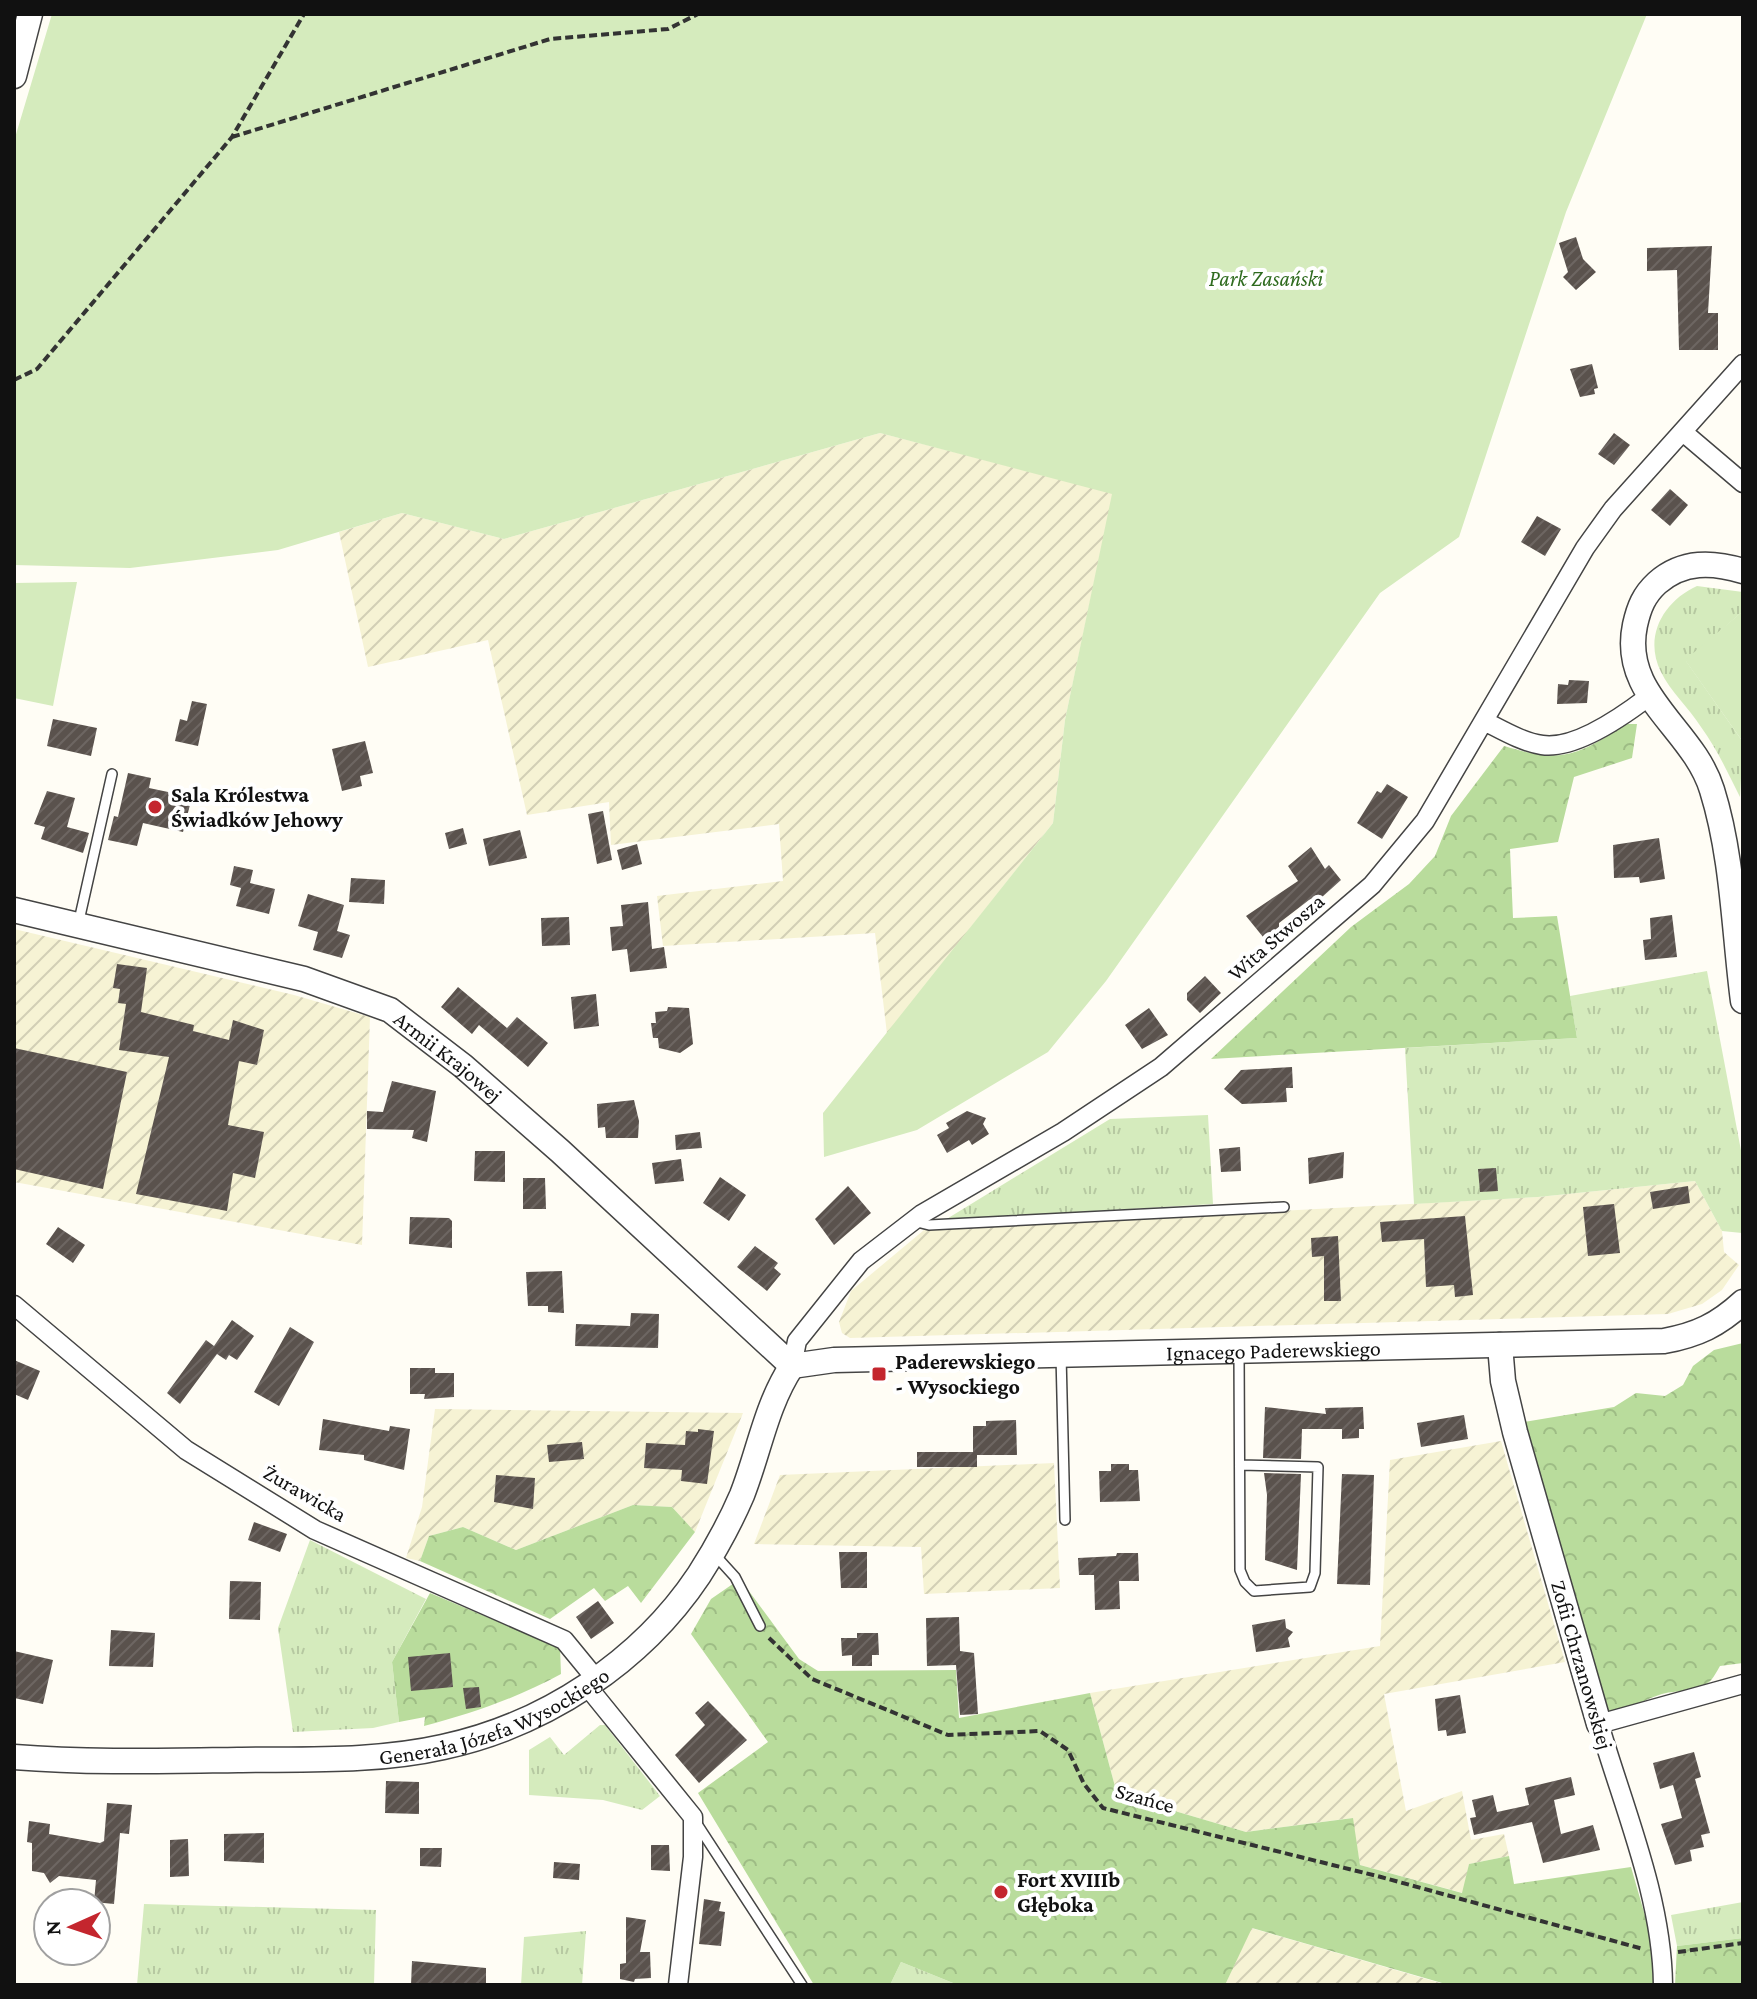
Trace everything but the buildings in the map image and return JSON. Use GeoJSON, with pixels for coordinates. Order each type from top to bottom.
{"type":"FeatureCollection","features":[{"type":"Feature","properties":{"kind":"street"},"geometry":{"type":"LineString","coordinates":[[14,76],[30,14]]}},
{"type":"Feature","properties":{"kind":"street","name":"Wita Stwosza"},"geometry":{"type":"LineString","coordinates":[[792,1366],[797,1341],[861,1261],[913,1221],[1063,1132],[1194,1042],[1372,885],[1402,853],[1484,721],[1585,548],[1613,509],[1743,364]]}},
{"type":"Feature","properties":{"kind":"street"},"geometry":{"type":"LineString","coordinates":[[1683,432],[1743,483]]}},
{"type":"Feature","properties":{"kind":"street"},"geometry":{"type":"LineString","coordinates":[[1743,571],[1719,564],[1689,566],[1665,576],[1647,593],[1638,609],[1632,650],[1648,697],[1699,758],[1712,789],[1725,851],[1743,1001]]}},
{"type":"Feature","properties":{"kind":"street"},"geometry":{"type":"LineString","coordinates":[[1484,721],[1512,735],[1544,745],[1581,738],[1624,715],[1648,697]]}},
{"type":"Feature","properties":{"kind":"street","name":"Armii Krajowej"},"geometry":{"type":"LineString","coordinates":[[14,910],[304,979],[390,1010],[463,1066],[560,1151],[792,1366]]}},
{"type":"Feature","properties":{"kind":"street","name":"Ignacego Paderewskiego"},"geometry":{"type":"LineString","coordinates":[[792,1366],[834,1360],[1664,1341],[1693,1336],[1721,1321],[1743,1302]]}},
{"type":"Feature","properties":{"kind":"street","name":"Żurawicka"},"geometry":{"type":"LineString","coordinates":[[14,1305],[186,1450],[315,1530],[564,1640],[591,1683],[693,1817]]}},
{"type":"Feature","properties":{"kind":"street","name":"Zofii Chrzanowskiej"},"geometry":{"type":"LineString","coordinates":[[1500,1345],[1503,1381],[1515,1432],[1650,1892],[1663,1955],[1663,1985]]}},
{"type":"Feature","properties":{"kind":"street","name":"Generała Józefa Wysockiego"},"geometry":{"type":"LineString","coordinates":[[14,1757],[145,1762],[358,1758],[403,1754],[488,1735],[545,1710],[591,1683],[662,1623],[713,1552],[742,1496],[776,1392],[792,1366]]}},
{"type":"Feature","properties":{"kind":"street"},"geometry":{"type":"LineString","coordinates":[[1599,1724],[1743,1684]]}},
{"type":"Feature","properties":{"kind":"street"},"geometry":{"type":"LineString","coordinates":[[678,1985],[693,1857],[693,1817]]}},
{"type":"Feature","properties":{"kind":"lane"},"geometry":{"type":"LineString","coordinates":[[78,925],[112,774]]}},
{"type":"Feature","properties":{"kind":"lane"},"geometry":{"type":"LineString","coordinates":[[913,1221],[929,1225],[1284,1207]]}},
{"type":"Feature","properties":{"kind":"lane"},"geometry":{"type":"LineString","coordinates":[[1239,1351],[1240,1570],[1245,1582],[1254,1591],[1310,1587],[1315,1573],[1318,1467],[1240,1465]]}},
{"type":"Feature","properties":{"kind":"lane"},"geometry":{"type":"LineString","coordinates":[[1061,1355],[1065,1520]]}},
{"type":"Feature","properties":{"kind":"lane"},"geometry":{"type":"LineString","coordinates":[[713,1552],[735,1577],[760,1626]]}},
{"type":"Feature","properties":{"kind":"lane"},"geometry":{"type":"LineString","coordinates":[[693,1817],[802,1985]]}},
{"type":"Feature","properties":{"kind":"path"},"geometry":{"type":"LineString","coordinates":[[14,380],[37,369],[232,137],[304,14]]}},
{"type":"Feature","properties":{"kind":"path"},"geometry":{"type":"LineString","coordinates":[[232,137],[550,39],[668,29],[698,14]]}},
{"type":"Feature","properties":{"kind":"path","name":"Szańce"},"geometry":{"type":"LineString","coordinates":[[760,1626],[812,1679],[948,1735],[977,1735],[1004,1730],[1040,1731],[1068,1750],[1084,1784],[1103,1808],[1381,1877],[1663,1955]]}},
{"type":"Feature","properties":{"kind":"path"},"geometry":{"type":"LineString","coordinates":[[1663,1955],[1743,1943]]}},
{"type":"Feature","properties":{"kind":"shaded area"},"geometry":{"type":"Polygon","coordinates":[[[880,433],[1113,493],[1065,720],[1053,823],[887,1034],[875,933],[663,946],[657,896],[783,881],[779,824],[611,845],[609,802],[527,815],[488,640],[368,667],[339,532],[402,513],[504,539],[880,433]]]}},
{"type":"Feature","properties":{"kind":"shaded area"},"geometry":{"type":"Polygon","coordinates":[[[14,929],[294,995],[370,1017],[362,1245],[14,1182],[14,929]]]}},
{"type":"Feature","properties":{"kind":"shaded area"},"geometry":{"type":"Polygon","coordinates":[[[1695,1181],[1722,1231],[1724,1252],[1739,1265],[1722,1290],[1702,1304],[1668,1314],[850,1338],[842,1333],[839,1322],[851,1291],[924,1230],[1538,1197],[1695,1181]]]}},
{"type":"Feature","properties":{"kind":"shaded area"},"geometry":{"type":"Polygon","coordinates":[[[435,1409],[743,1413],[695,1532],[672,1507],[633,1505],[516,1550],[463,1527],[429,1536],[420,1561],[406,1558],[422,1507],[435,1409]]]}},
{"type":"Feature","properties":{"kind":"shaded area"},"geometry":{"type":"Polygon","coordinates":[[[1501,1441],[1565,1662],[1384,1694],[1406,1811],[1462,1791],[1471,1840],[1504,1834],[1509,1856],[1469,1864],[1463,1893],[1360,1865],[1352,1818],[1246,1832],[1117,1794],[1090,1693],[1380,1646],[1390,1460],[1501,1441]]]}},
{"type":"Feature","properties":{"kind":"shaded area"},"geometry":{"type":"Polygon","coordinates":[[[1054,1463],[1060,1588],[924,1594],[921,1547],[754,1544],[780,1475],[1054,1463]]]}},
{"type":"Feature","properties":{"kind":"shaded area"},"geometry":{"type":"Polygon","coordinates":[[[1251,1928],[1440,1983],[1225,1985],[1251,1928]]]}},
{"type":"Feature","properties":{"kind":"green space","name":"Park Zasański"},"geometry":{"type":"Polygon","coordinates":[[[52,14],[1647,14],[1566,212],[1459,537],[1380,593],[1106,981],[1048,1052],[917,1130],[824,1157],[823,1113],[1053,823],[1065,720],[1112,494],[880,433],[504,539],[402,513],[278,550],[130,568],[14,565],[14,141],[52,14]]]}},
{"type":"Feature","properties":{"kind":"green space"},"geometry":{"type":"Polygon","coordinates":[[[77,582],[53,706],[14,698],[14,583],[77,582]]]}},
{"type":"Feature","properties":{"kind":"green space"},"geometry":{"type":"Polygon","coordinates":[[[1697,586],[1743,592],[1743,611],[1686,661],[1743,742],[1740,797],[1712,744],[1674,693],[1656,659],[1656,633],[1666,610],[1697,586]]]}},
{"type":"Feature","properties":{"kind":"green space"},"geometry":{"type":"Polygon","coordinates":[[[1743,611],[1743,742],[1685,660],[1743,611]]]}},
{"type":"Feature","properties":{"kind":"green space"},"geometry":{"type":"Polygon","coordinates":[[[1627,724],[1637,724],[1632,758],[1574,777],[1558,842],[1510,849],[1513,918],[1557,916],[1577,1038],[1211,1059],[1351,927],[1409,884],[1435,856],[1451,816],[1504,746],[1541,755],[1568,754],[1595,743],[1627,724]]]}},
{"type":"Feature","properties":{"kind":"green space"},"geometry":{"type":"Polygon","coordinates":[[[1707,971],[1743,1161],[1742,1233],[1722,1231],[1695,1181],[1538,1197],[1414,1204],[1405,1048],[1577,1038],[1570,996],[1707,971]]]}},
{"type":"Feature","properties":{"kind":"green space"},"geometry":{"type":"Polygon","coordinates":[[[1208,1115],[1213,1204],[945,1220],[1110,1119],[1208,1115]]]}},
{"type":"Feature","properties":{"kind":"green space"},"geometry":{"type":"Polygon","coordinates":[[[1743,1343],[1743,1663],[1720,1666],[1710,1681],[1698,1688],[1665,1693],[1619,1711],[1604,1711],[1524,1422],[1614,1407],[1636,1393],[1665,1396],[1683,1385],[1693,1366],[1714,1350],[1743,1343]]]}},
{"type":"Feature","properties":{"kind":"green space"},"geometry":{"type":"Polygon","coordinates":[[[633,1505],[672,1507],[695,1532],[641,1603],[628,1586],[605,1601],[594,1588],[550,1619],[420,1561],[429,1536],[463,1527],[516,1550],[633,1505]]]}},
{"type":"Feature","properties":{"kind":"green space"},"geometry":{"type":"Polygon","coordinates":[[[310,1540],[426,1599],[392,1662],[399,1722],[373,1728],[293,1732],[278,1628],[310,1540]]]}},
{"type":"Feature","properties":{"kind":"green space"},"geometry":{"type":"Polygon","coordinates":[[[740,1579],[799,1659],[818,1671],[956,1670],[959,1718],[1090,1693],[1117,1794],[1246,1832],[1353,1818],[1360,1865],[1462,1893],[1469,1864],[1509,1856],[1514,1884],[1631,1867],[1654,1947],[1654,1985],[1449,1985],[1252,1928],[1225,1985],[958,1985],[901,1962],[890,1985],[814,1985],[698,1793],[768,1742],[691,1634],[711,1599],[740,1579]]]}},
{"type":"Feature","properties":{"kind":"green space"},"geometry":{"type":"Polygon","coordinates":[[[430,1593],[560,1648],[561,1674],[511,1698],[460,1716],[424,1726],[425,1717],[399,1722],[392,1662],[430,1593]]]}},
{"type":"Feature","properties":{"kind":"green space"},"geometry":{"type":"Polygon","coordinates":[[[600,1725],[605,1725],[660,1796],[642,1810],[603,1800],[529,1795],[529,1750],[550,1737],[564,1755],[600,1725]]]}},
{"type":"Feature","properties":{"kind":"green space"},"geometry":{"type":"Polygon","coordinates":[[[1743,1902],[1743,1938],[1677,1946],[1671,1915],[1743,1902]]]}},
{"type":"Feature","properties":{"kind":"green space"},"geometry":{"type":"Polygon","coordinates":[[[144,1904],[376,1910],[374,1985],[137,1985],[144,1904]]]}},
{"type":"Feature","properties":{"kind":"green space"},"geometry":{"type":"Polygon","coordinates":[[[586,1931],[582,1985],[521,1985],[524,1937],[586,1931]]]}},
{"type":"Feature","properties":{"kind":"green space"},"geometry":{"type":"Polygon","coordinates":[[[1743,1938],[1743,1985],[1675,1985],[1677,1946],[1743,1938]]]}},
{"type":"Feature","properties":{"kind":"green space"},"geometry":{"type":"Polygon","coordinates":[[[901,1962],[958,1985],[890,1985],[901,1962]]]}},
{"type":"Feature","properties":{"kind":"place","name":"Sala Królestwa Świadków Jehowy"},"geometry":{"type":"Point","coordinates":[155,807]}},
{"type":"Feature","properties":{"kind":"place","name":"Paderewskiego - Wysockiego"},"geometry":{"type":"Point","coordinates":[879,1374]}},
{"type":"Feature","properties":{"kind":"place","name":"Fort XVIIIb Głęboka"},"geometry":{"type":"Point","coordinates":[1001,1892]}}]}
